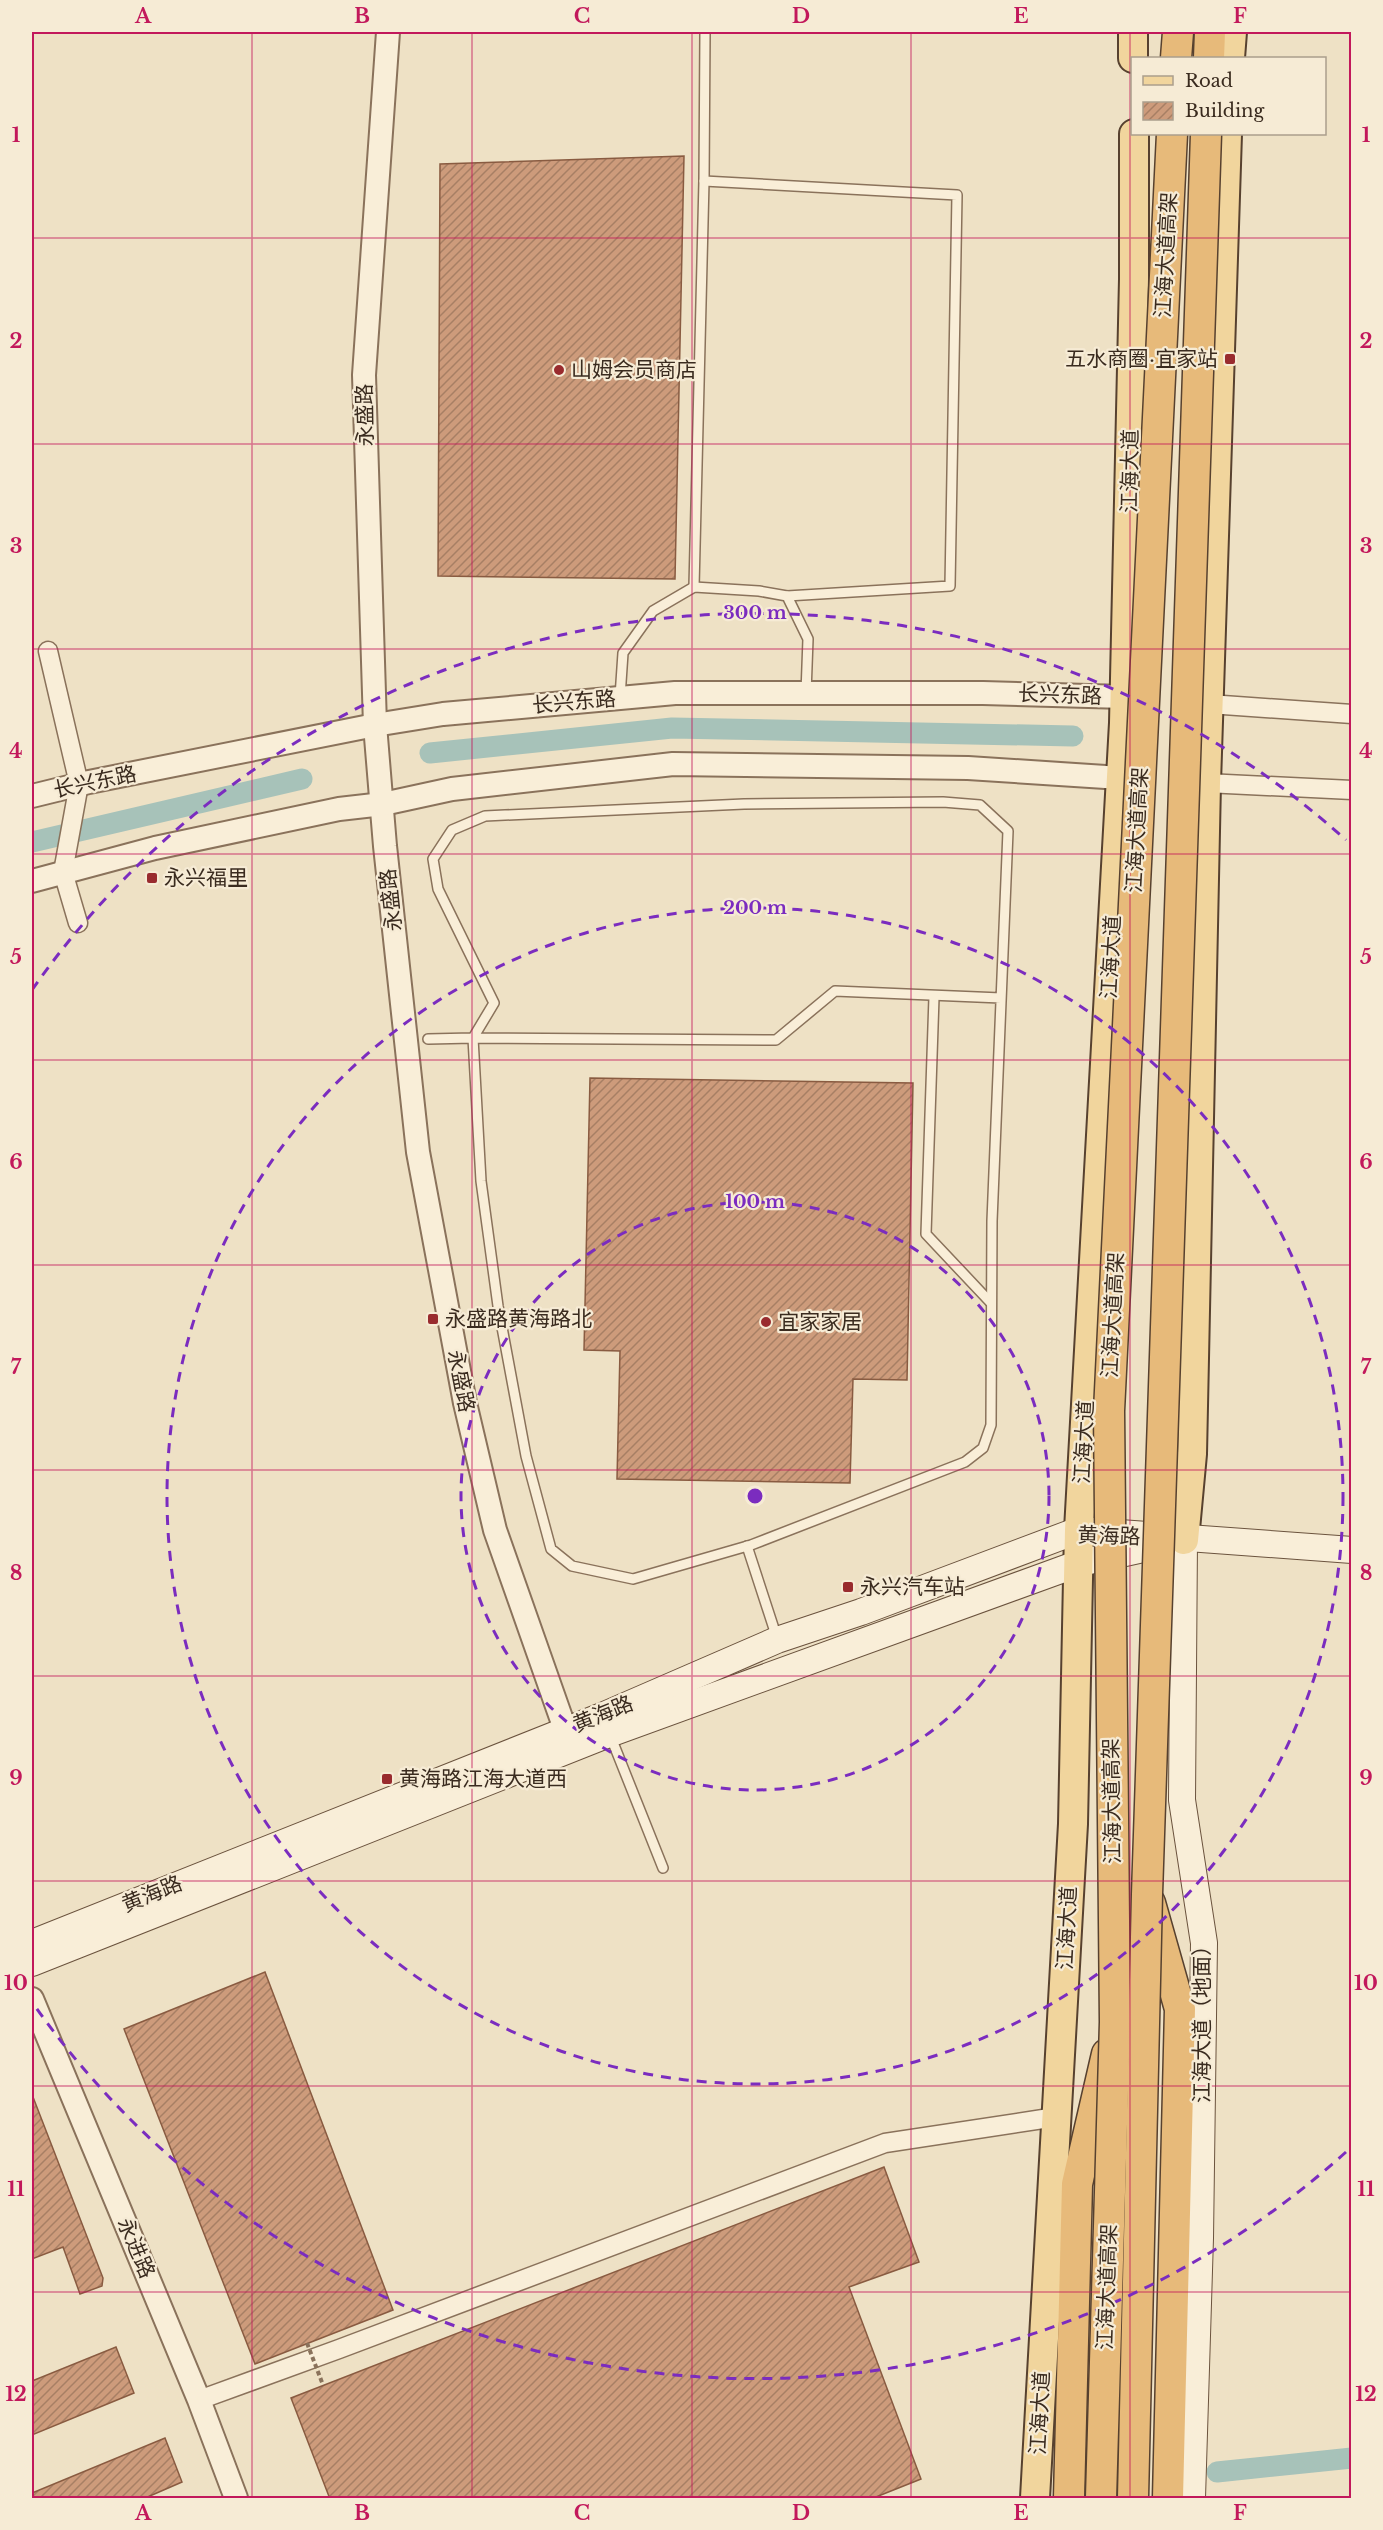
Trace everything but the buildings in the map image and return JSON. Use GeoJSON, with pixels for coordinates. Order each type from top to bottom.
{"type":"FeatureCollection","features":[{"type":"Feature","properties":{"kind":"highway"},"geometry":{"type":"LineString","coordinates":[[1176,57],[1178,32]]}},
{"type":"Feature","properties":{"kind":"highway"},"geometry":{"type":"LineString","coordinates":[[1209,57],[1210,32]]}},
{"type":"Feature","properties":{"kind":"highway","name":"江海大道高架"},"geometry":{"type":"LineString","coordinates":[[1101,2499],[1114,2022],[1109,1411],[1172,135]]}},
{"type":"Feature","properties":{"kind":"highway","name":"江海大道高架"},"geometry":{"type":"LineString","coordinates":[[1133,2499],[1147,1894],[1206,135]]}},
{"type":"Feature","properties":{"kind":"highway"},"geometry":{"type":"LineString","coordinates":[[1147,1894],[1180,2009],[1168,2498]]}},
{"type":"Feature","properties":{"kind":"highway"},"geometry":{"type":"LineString","coordinates":[[1069,2499],[1077,2184],[1114,2022]]}},
{"type":"Feature","properties":{"kind":"main road"},"geometry":{"type":"LineString","coordinates":[[1133,32],[1133,57]]}},
{"type":"Feature","properties":{"kind":"main road"},"geometry":{"type":"LineString","coordinates":[[1230,57],[1232,32]]}},
{"type":"Feature","properties":{"kind":"main road","name":"江海大道"},"geometry":{"type":"LineString","coordinates":[[1035,2499],[1073,1824],[1079,1530],[1125,697],[1134,279],[1134,135]]}},
{"type":"Feature","properties":{"kind":"main road"},"geometry":{"type":"LineString","coordinates":[[1185,1540],[1192,1454],[1206,783],[1227,135]]}},
{"type":"Feature","properties":{"kind":"main road","name":"黄海路"},"geometry":{"type":"LineString","coordinates":[[606,1725],[777,1640],[861,1612],[1079,1530],[1185,1540],[1352,1550]]}},
{"type":"Feature","properties":{"kind":"main road","name":"黄海路"},"geometry":{"type":"LineString","coordinates":[[32,1943],[606,1725],[1080,1563],[1185,1540]]}},
{"type":"Feature","properties":{"kind":"main road","name":"江海大道（地面）"},"geometry":{"type":"LineString","coordinates":[[1185,1540],[1182,1800],[1204,1943],[1200,2238],[1192,2499]]}},
{"type":"Feature","properties":{"kind":"main road","name":"黄海路"},"geometry":{"type":"LineString","coordinates":[[32,1963],[568,1739]]}},
{"type":"Feature","properties":{"kind":"street","name":"永盛路"},"geometry":{"type":"LineString","coordinates":[[388,32],[364,375],[375,725],[385,846],[418,1152],[465,1402],[495,1530],[568,1739]]}},
{"type":"Feature","properties":{"kind":"street"},"geometry":{"type":"LineString","coordinates":[[48,651],[79,784],[63,872],[78,923]]}},
{"type":"Feature","properties":{"kind":"street","name":"长兴东路"},"geometry":{"type":"LineString","coordinates":[[32,796],[79,784],[375,725],[443,714],[675,693],[983,693],[1125,697]]}},
{"type":"Feature","properties":{"kind":"street"},"geometry":{"type":"LineString","coordinates":[[1209,704],[1352,714]]}},
{"type":"Feature","properties":{"kind":"street"},"geometry":{"type":"LineString","coordinates":[[32,881],[155,848],[339,809],[383,804],[452,789],[673,764],[968,768],[1121,778]]}},
{"type":"Feature","properties":{"kind":"street"},"geometry":{"type":"LineString","coordinates":[[1206,783],[1352,790]]}},
{"type":"Feature","properties":{"kind":"street","name":"永进路"},"geometry":{"type":"LineString","coordinates":[[32,1999],[199,2400],[236,2499]]}},
{"type":"Feature","properties":{"kind":"street"},"geometry":{"type":"LineString","coordinates":[[199,2400],[885,2143],[1056,2117]]}},
{"type":"Feature","properties":{"kind":"lane"},"geometry":{"type":"LineString","coordinates":[[694,587],[704,181],[705,32]]}},
{"type":"Feature","properties":{"kind":"lane"},"geometry":{"type":"LineString","coordinates":[[620,698],[623,653],[653,611],[694,587],[759,591],[787,596],[950,586],[957,195],[704,181]]}},
{"type":"Feature","properties":{"kind":"lane"},"geometry":{"type":"LineString","coordinates":[[787,596],[808,639],[806,693]]}},
{"type":"Feature","properties":{"kind":"lane"},"geometry":{"type":"LineString","coordinates":[[840,801],[943,802],[980,806],[1008,831],[991,1303],[990,1425],[982,1448],[965,1462],[747,1546],[633,1579],[572,1566],[551,1548],[526,1456],[498,1306],[481,1181],[473,1038],[494,1003],[438,889],[433,859],[452,830],[485,816],[840,801]]}},
{"type":"Feature","properties":{"kind":"lane"},"geometry":{"type":"LineString","coordinates":[[428,1039],[776,1040],[835,991],[1001,999]]}},
{"type":"Feature","properties":{"kind":"lane"},"geometry":{"type":"LineString","coordinates":[[934,997],[926,1234],[991,1303]]}},
{"type":"Feature","properties":{"kind":"lane"},"geometry":{"type":"LineString","coordinates":[[747,1546],[777,1640]]}},
{"type":"Feature","properties":{"kind":"lane"},"geometry":{"type":"LineString","coordinates":[[606,1725],[663,1868]]}},
{"type":"Feature","properties":{"kind":"path"},"geometry":{"type":"LineString","coordinates":[[307,2343],[323,2385]]}},
{"type":"Feature","properties":{"kind":"waterway"},"geometry":{"type":"LineString","coordinates":[[430,753],[672,728],[1073,736]]}},
{"type":"Feature","properties":{"kind":"waterway"},"geometry":{"type":"LineString","coordinates":[[32,842],[302,779]]}},
{"type":"Feature","properties":{"kind":"waterway"},"geometry":{"type":"LineString","coordinates":[[1217,2472],[1352,2458]]}},
{"type":"Feature","properties":{"kind":"place","name":"五水商圈·宜家站"},"geometry":{"type":"Point","coordinates":[1230,359]}},
{"type":"Feature","properties":{"kind":"place","name":"山姆会员商店"},"geometry":{"type":"Point","coordinates":[559,370]}},
{"type":"Feature","properties":{"kind":"place","name":"永兴福里"},"geometry":{"type":"Point","coordinates":[152,878]}},
{"type":"Feature","properties":{"kind":"place","name":"永盛路黄海路北"},"geometry":{"type":"Point","coordinates":[433,1319]}},
{"type":"Feature","properties":{"kind":"place","name":"宜家家居"},"geometry":{"type":"Point","coordinates":[766,1322]}},
{"type":"Feature","properties":{"kind":"place","name":"永兴汽车站"},"geometry":{"type":"Point","coordinates":[848,1587]}},
{"type":"Feature","properties":{"kind":"place","name":"黄海路江海大道西"},"geometry":{"type":"Point","coordinates":[387,1779]}}]}
